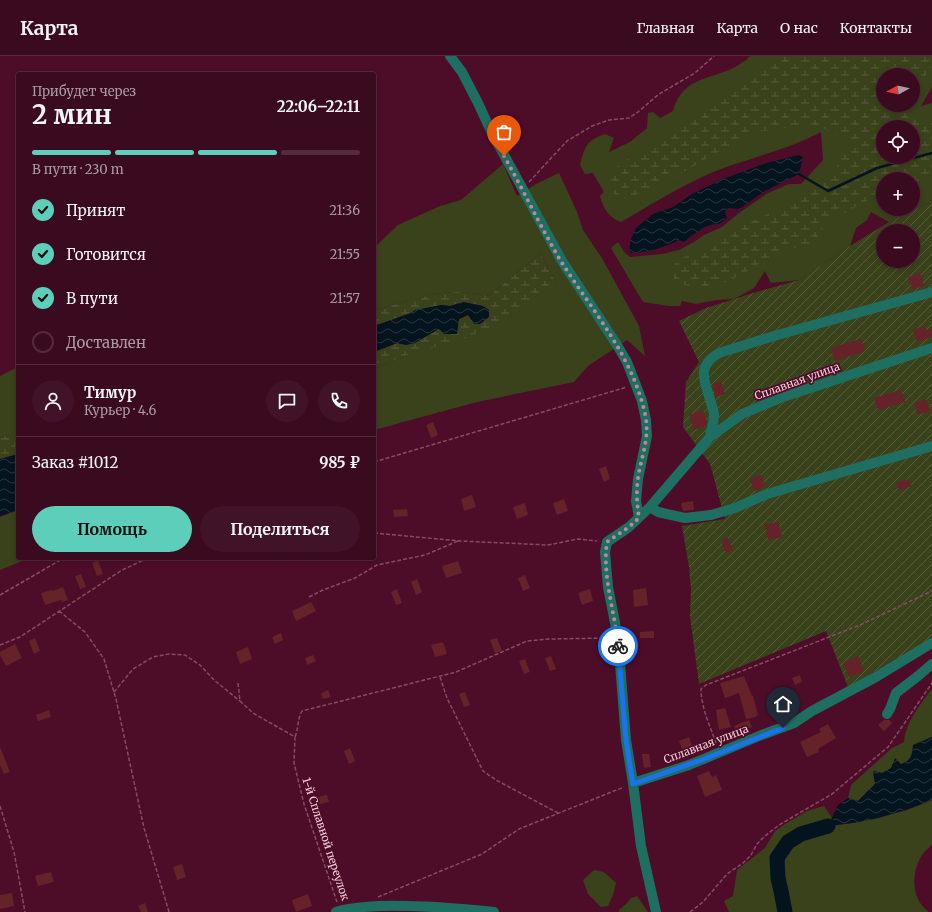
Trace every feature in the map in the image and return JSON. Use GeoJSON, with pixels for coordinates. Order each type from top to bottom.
{"type":"FeatureCollection","features":[{"type":"Feature","properties":{"kind":"street"},"geometry":{"type":"LineString","coordinates":[[450,56],[462,72],[491,132],[562,261],[627,362],[642,401],[646,420],[647,436],[638,479],[636,501],[639,518]]}},
{"type":"Feature","properties":{"kind":"street"},"geometry":{"type":"LineString","coordinates":[[710,437],[714,414],[703,370],[706,363],[711,358],[719,353],[774,336],[932,292]]}},
{"type":"Feature","properties":{"kind":"street","name":"Сплавная улица"},"geometry":{"type":"LineString","coordinates":[[607,542],[629,527],[650,508],[710,437],[742,414],[782,397],[932,348]]}},
{"type":"Feature","properties":{"kind":"street"},"geometry":{"type":"LineString","coordinates":[[650,508],[658,512],[685,518],[711,515],[735,508],[767,494],[932,446]]}},
{"type":"Feature","properties":{"kind":"street"},"geometry":{"type":"LineString","coordinates":[[607,542],[606,552],[608,587],[618,638],[626,740],[641,846],[656,912]]}},
{"type":"Feature","properties":{"kind":"street","name":"Сплавная улица"},"geometry":{"type":"LineString","coordinates":[[633,784],[689,765],[794,723],[812,710],[856,688],[932,643]]}},
{"type":"Feature","properties":{"kind":"street"},"geometry":{"type":"LineString","coordinates":[[887,714],[896,693],[932,664]]}},
{"type":"Feature","properties":{"kind":"street"},"geometry":{"type":"LineString","coordinates":[[338,911],[361,907],[402,906],[453,908],[494,912]]}},
{"type":"Feature","properties":{"kind":"path"},"geometry":{"type":"LineString","coordinates":[[523,190],[567,141],[592,126],[609,120],[629,118],[659,94],[695,73],[714,56]]}},
{"type":"Feature","properties":{"kind":"path"},"geometry":{"type":"LineString","coordinates":[[376,461],[636,385]]}},
{"type":"Feature","properties":{"kind":"path"},"geometry":{"type":"LineString","coordinates":[[376,533],[460,541],[548,545],[578,539],[607,542]]}},
{"type":"Feature","properties":{"kind":"path"},"geometry":{"type":"LineString","coordinates":[[309,597],[355,578],[377,565],[425,555],[460,541]]}},
{"type":"Feature","properties":{"kind":"path"},"geometry":{"type":"LineString","coordinates":[[0,595],[61,560]]}},
{"type":"Feature","properties":{"kind":"path"},"geometry":{"type":"LineString","coordinates":[[0,645],[20,636],[122,570],[144,560]]}},
{"type":"Feature","properties":{"kind":"path"},"geometry":{"type":"LineString","coordinates":[[720,752],[703,705],[701,689],[706,685],[860,625],[932,591]]}},
{"type":"Feature","properties":{"kind":"path"},"geometry":{"type":"LineString","coordinates":[[59,610],[85,632],[104,659],[114,692],[144,828],[169,912]]}},
{"type":"Feature","properties":{"kind":"path"},"geometry":{"type":"LineString","coordinates":[[558,813],[496,780],[483,770],[452,709],[440,677],[456,672],[527,641],[549,639],[618,638]]}},
{"type":"Feature","properties":{"kind":"path"},"geometry":{"type":"LineString","coordinates":[[114,692],[133,670],[153,657],[169,654],[186,655],[200,665],[214,680],[253,713],[295,736]]}},
{"type":"Feature","properties":{"kind":"path","name":"1-й Сплавной переулок"},"geometry":{"type":"LineString","coordinates":[[338,911],[304,804],[294,762],[295,736],[299,727],[298,717],[302,711],[440,677]]}},
{"type":"Feature","properties":{"kind":"path"},"geometry":{"type":"LineString","coordinates":[[238,683],[240,701]]}},
{"type":"Feature","properties":{"kind":"path"},"geometry":{"type":"LineString","coordinates":[[690,912],[704,902],[727,874],[743,863],[751,855],[757,844],[765,836],[779,825],[832,794],[888,747],[932,684]]}},
{"type":"Feature","properties":{"kind":"path"},"geometry":{"type":"LineString","coordinates":[[361,907],[379,896],[482,854],[519,829],[633,784]]}},
{"type":"Feature","properties":{"kind":"path"},"geometry":{"type":"LineString","coordinates":[[0,806],[14,852],[25,912]]}},
{"type":"Feature","properties":{"kind":"green space"},"geometry":{"type":"Polygon","coordinates":[[[750,56],[932,56],[932,87],[921,106],[932,103],[932,201],[920,207],[920,172],[876,172],[876,215],[871,212],[867,220],[856,228],[850,246],[799,280],[771,283],[765,271],[754,288],[734,299],[716,300],[696,304],[682,301],[680,306],[643,302],[611,248],[618,242],[624,252],[630,257],[662,254],[679,250],[704,235],[722,227],[768,193],[789,184],[801,184],[823,160],[821,132],[796,143],[718,170],[668,194],[621,222],[613,218],[603,205],[600,196],[604,192],[593,173],[585,174],[580,165],[583,153],[590,142],[605,134],[614,138],[609,152],[630,142],[647,128],[648,113],[653,112],[660,118],[673,111],[684,90],[692,84],[730,69],[750,56]]]}},
{"type":"Feature","properties":{"kind":"green space"},"geometry":{"type":"Polygon","coordinates":[[[775,56],[932,56],[932,67],[920,83],[920,68],[876,68],[876,112],[907,112],[907,116],[912,118],[932,118],[932,177],[920,180],[920,172],[876,172],[876,197],[826,223],[807,252],[787,245],[762,262],[732,279],[717,285],[702,287],[688,286],[674,279],[673,268],[677,260],[699,251],[724,234],[777,210],[831,177],[851,143],[821,127],[795,126],[752,133],[674,177],[631,197],[622,198],[613,193],[608,184],[608,176],[612,170],[717,104],[760,72],[775,56]]]}},
{"type":"Feature","properties":{"kind":"green space"},"geometry":{"type":"Polygon","coordinates":[[[503,164],[517,196],[536,184],[559,173],[577,212],[583,230],[603,260],[639,326],[645,356],[627,340],[588,366],[574,382],[477,402],[376,429],[376,368],[556,282],[540,253],[489,296],[474,293],[448,292],[405,301],[376,310],[376,245],[398,225],[440,206],[461,200],[503,164]]]}},
{"type":"Feature","properties":{"kind":"green space"},"geometry":{"type":"Polygon","coordinates":[[[932,201],[932,639],[848,687],[826,631],[699,684],[690,616],[691,589],[689,567],[682,526],[725,519],[710,464],[683,427],[686,382],[699,362],[679,321],[706,308],[799,280],[876,230],[876,268],[920,268],[920,224],[886,224],[901,216],[920,216],[920,207],[932,201]]]}},
{"type":"Feature","properties":{"kind":"green space"},"geometry":{"type":"Polygon","coordinates":[[[878,216],[901,216],[889,222],[878,216]]]}},
{"type":"Feature","properties":{"kind":"green space"},"geometry":{"type":"Polygon","coordinates":[[[540,253],[556,282],[507,320],[463,339],[404,356],[376,368],[376,351],[397,343],[406,345],[468,315],[489,310],[483,306],[463,302],[450,306],[441,305],[411,313],[376,325],[376,310],[404,301],[448,292],[474,293],[489,296],[540,253]]]}},
{"type":"Feature","properties":{"kind":"green space"},"geometry":{"type":"Polygon","coordinates":[[[16,368],[16,432],[0,438],[0,376],[16,368]]]}},
{"type":"Feature","properties":{"kind":"green space"},"geometry":{"type":"Polygon","coordinates":[[[16,432],[16,455],[0,459],[0,438],[16,432]]]}},
{"type":"Feature","properties":{"kind":"green space"},"geometry":{"type":"Polygon","coordinates":[[[16,511],[16,560],[25,560],[0,570],[0,517],[16,511]]]}},
{"type":"Feature","properties":{"kind":"green space"},"geometry":{"type":"Polygon","coordinates":[[[932,689],[932,737],[913,745],[912,755],[908,761],[882,773],[873,771],[875,784],[858,801],[848,798],[851,785],[892,748],[904,742],[905,734],[911,720],[918,707],[932,689]]]}},
{"type":"Feature","properties":{"kind":"green space"},"geometry":{"type":"Polygon","coordinates":[[[932,800],[932,845],[925,851],[920,859],[914,878],[917,897],[929,912],[729,912],[724,901],[733,896],[737,870],[765,848],[775,831],[807,811],[824,806],[832,818],[828,825],[905,811],[932,800]]]}},
{"type":"Feature","properties":{"kind":"green space"},"geometry":{"type":"Polygon","coordinates":[[[594,870],[604,872],[616,883],[608,906],[601,907],[588,894],[583,880],[594,870]]]}},
{"type":"Feature","properties":{"kind":"green space"},"geometry":{"type":"Polygon","coordinates":[[[637,896],[648,912],[619,912],[619,910],[631,898],[637,896]]]}},
{"type":"Feature","properties":{"kind":"water"},"geometry":{"type":"Polygon","coordinates":[[[799,155],[803,157],[799,174],[765,191],[739,209],[728,208],[725,212],[727,218],[719,224],[705,227],[684,242],[679,240],[644,252],[631,253],[629,250],[631,239],[636,228],[653,214],[673,207],[692,194],[723,179],[766,163],[799,155]]]}},
{"type":"Feature","properties":{"kind":"water"},"geometry":{"type":"Polygon","coordinates":[[[463,302],[483,306],[489,310],[489,317],[480,324],[474,324],[468,315],[459,319],[457,334],[444,334],[439,329],[415,343],[406,345],[397,343],[376,351],[376,325],[411,313],[415,310],[441,305],[450,306],[463,302]]]}},
{"type":"Feature","properties":{"kind":"water"},"geometry":{"type":"Polygon","coordinates":[[[16,455],[16,511],[0,516],[0,459],[16,455]]]}},
{"type":"Feature","properties":{"kind":"water"},"geometry":{"type":"Polygon","coordinates":[[[932,737],[932,800],[907,810],[881,817],[855,823],[828,826],[838,805],[848,798],[858,801],[875,784],[873,771],[882,773],[891,768],[895,758],[901,764],[907,761],[912,752],[913,745],[932,737]]]}},
{"type":"Feature","properties":{"kind":"building"},"geometry":{"type":"Polygon","coordinates":[[[920,273],[924,286],[912,289],[908,277],[920,273]]]}},
{"type":"Feature","properties":{"kind":"building"},"geometry":{"type":"Polygon","coordinates":[[[925,326],[926,330],[932,329],[932,337],[917,342],[913,330],[925,326]]]}},
{"type":"Feature","properties":{"kind":"building"},"geometry":{"type":"Polygon","coordinates":[[[861,339],[865,351],[835,361],[831,348],[861,339]]]}},
{"type":"Feature","properties":{"kind":"building"},"geometry":{"type":"Polygon","coordinates":[[[721,382],[725,394],[716,397],[712,384],[721,382]]]}},
{"type":"Feature","properties":{"kind":"building"},"geometry":{"type":"Polygon","coordinates":[[[901,390],[905,402],[878,410],[874,398],[901,390]]]}},
{"type":"Feature","properties":{"kind":"building"},"geometry":{"type":"Polygon","coordinates":[[[926,399],[930,411],[918,415],[914,403],[926,399]]]}},
{"type":"Feature","properties":{"kind":"building"},"geometry":{"type":"Polygon","coordinates":[[[703,410],[707,422],[706,426],[694,430],[689,415],[703,410]]]}},
{"type":"Feature","properties":{"kind":"building"},"geometry":{"type":"Polygon","coordinates":[[[433,422],[438,435],[431,438],[426,425],[433,422]]]}},
{"type":"Feature","properties":{"kind":"building"},"geometry":{"type":"Polygon","coordinates":[[[606,466],[610,479],[604,482],[599,469],[606,466]]]}},
{"type":"Feature","properties":{"kind":"building"},"geometry":{"type":"Polygon","coordinates":[[[761,475],[765,487],[754,491],[750,479],[761,475]]]}},
{"type":"Feature","properties":{"kind":"building"},"geometry":{"type":"Polygon","coordinates":[[[908,479],[911,486],[899,491],[896,483],[908,479]]]}},
{"type":"Feature","properties":{"kind":"building"},"geometry":{"type":"Polygon","coordinates":[[[472,495],[476,507],[464,511],[461,499],[472,495]]]}},
{"type":"Feature","properties":{"kind":"building"},"geometry":{"type":"Polygon","coordinates":[[[564,499],[568,511],[557,515],[553,503],[564,499]]]}},
{"type":"Feature","properties":{"kind":"building"},"geometry":{"type":"Polygon","coordinates":[[[693,501],[694,510],[683,511],[681,503],[693,501]]]}},
{"type":"Feature","properties":{"kind":"building"},"geometry":{"type":"Polygon","coordinates":[[[525,503],[528,515],[517,519],[513,507],[525,503]]]}},
{"type":"Feature","properties":{"kind":"building"},"geometry":{"type":"Polygon","coordinates":[[[407,509],[408,516],[394,517],[393,510],[407,509]]]}},
{"type":"Feature","properties":{"kind":"building"},"geometry":{"type":"Polygon","coordinates":[[[778,522],[782,537],[769,540],[764,525],[778,522]]]}},
{"type":"Feature","properties":{"kind":"building"},"geometry":{"type":"Polygon","coordinates":[[[727,537],[733,550],[726,553],[721,540],[727,537]]]}},
{"type":"Feature","properties":{"kind":"building"},"geometry":{"type":"Polygon","coordinates":[[[98,560],[103,574],[97,576],[92,563],[98,560]]]}},
{"type":"Feature","properties":{"kind":"building"},"geometry":{"type":"Polygon","coordinates":[[[458,561],[462,573],[446,578],[442,566],[458,561]]]}},
{"type":"Feature","properties":{"kind":"building"},"geometry":{"type":"Polygon","coordinates":[[[81,574],[86,587],[80,589],[75,576],[81,574]]]}},
{"type":"Feature","properties":{"kind":"building"},"geometry":{"type":"Polygon","coordinates":[[[525,575],[530,588],[523,591],[518,578],[525,575]]]}},
{"type":"Feature","properties":{"kind":"building"},"geometry":{"type":"Polygon","coordinates":[[[417,579],[422,592],[416,595],[411,582],[417,579]]]}},
{"type":"Feature","properties":{"kind":"building"},"geometry":{"type":"Polygon","coordinates":[[[63,587],[68,600],[62,602],[61,600],[45,605],[41,593],[53,591],[63,587]]]}},
{"type":"Feature","properties":{"kind":"building"},"geometry":{"type":"Polygon","coordinates":[[[646,588],[648,605],[634,607],[633,590],[646,588]]]}},
{"type":"Feature","properties":{"kind":"building"},"geometry":{"type":"Polygon","coordinates":[[[397,589],[402,603],[396,605],[391,592],[397,589]]]}},
{"type":"Feature","properties":{"kind":"building"},"geometry":{"type":"Polygon","coordinates":[[[590,589],[593,601],[582,605],[578,593],[590,589]]]}},
{"type":"Feature","properties":{"kind":"building"},"geometry":{"type":"Polygon","coordinates":[[[311,602],[316,611],[296,621],[292,611],[311,602]]]}},
{"type":"Feature","properties":{"kind":"building"},"geometry":{"type":"Polygon","coordinates":[[[654,631],[654,638],[640,638],[640,632],[654,631]]]}},
{"type":"Feature","properties":{"kind":"building"},"geometry":{"type":"Polygon","coordinates":[[[281,633],[283,640],[275,644],[272,637],[281,633]]]}},
{"type":"Feature","properties":{"kind":"building"},"geometry":{"type":"Polygon","coordinates":[[[35,638],[40,651],[34,654],[29,641],[35,638]]]}},
{"type":"Feature","properties":{"kind":"building"},"geometry":{"type":"Polygon","coordinates":[[[497,638],[502,651],[495,653],[490,640],[497,638]]]}},
{"type":"Feature","properties":{"kind":"building"},"geometry":{"type":"Polygon","coordinates":[[[443,642],[447,654],[435,657],[431,645],[443,642]]]}},
{"type":"Feature","properties":{"kind":"building"},"geometry":{"type":"Polygon","coordinates":[[[15,644],[22,658],[6,666],[0,652],[15,644]]]}},
{"type":"Feature","properties":{"kind":"building"},"geometry":{"type":"Polygon","coordinates":[[[248,647],[252,659],[240,664],[236,652],[248,647]]]}},
{"type":"Feature","properties":{"kind":"building"},"geometry":{"type":"Polygon","coordinates":[[[313,655],[316,661],[307,665],[305,658],[313,655]]]}},
{"type":"Feature","properties":{"kind":"building"},"geometry":{"type":"Polygon","coordinates":[[[551,656],[556,669],[550,671],[545,658],[551,656]]]}},
{"type":"Feature","properties":{"kind":"building"},"geometry":{"type":"Polygon","coordinates":[[[858,656],[864,671],[849,677],[843,663],[858,656]]]}},
{"type":"Feature","properties":{"kind":"building"},"geometry":{"type":"Polygon","coordinates":[[[525,659],[530,672],[524,674],[519,661],[525,659]]]}},
{"type":"Feature","properties":{"kind":"building"},"geometry":{"type":"Polygon","coordinates":[[[800,675],[802,682],[795,685],[792,678],[800,675]]]}},
{"type":"Feature","properties":{"kind":"building"},"geometry":{"type":"Polygon","coordinates":[[[744,676],[752,696],[753,695],[758,715],[756,717],[746,719],[739,693],[725,698],[720,683],[744,676]]]}},
{"type":"Feature","properties":{"kind":"building"},"geometry":{"type":"Polygon","coordinates":[[[328,690],[331,697],[323,699],[321,693],[328,690]]]}},
{"type":"Feature","properties":{"kind":"building"},"geometry":{"type":"Polygon","coordinates":[[[465,692],[470,705],[464,707],[459,694],[465,692]]]}},
{"type":"Feature","properties":{"kind":"building"},"geometry":{"type":"Polygon","coordinates":[[[725,708],[731,727],[719,730],[716,710],[725,708]]]}},
{"type":"Feature","properties":{"kind":"building"},"geometry":{"type":"Polygon","coordinates":[[[49,710],[51,717],[38,721],[36,715],[49,710]]]}},
{"type":"Feature","properties":{"kind":"building"},"geometry":{"type":"Polygon","coordinates":[[[749,720],[752,727],[737,734],[734,726],[749,720]]]}},
{"type":"Feature","properties":{"kind":"building"},"geometry":{"type":"Polygon","coordinates":[[[884,720],[889,720],[892,723],[884,731],[878,725],[884,720]]]}},
{"type":"Feature","properties":{"kind":"building"},"geometry":{"type":"Polygon","coordinates":[[[828,724],[836,738],[818,749],[819,752],[807,757],[800,742],[821,732],[819,729],[828,724]]]}},
{"type":"Feature","properties":{"kind":"building"},"geometry":{"type":"Polygon","coordinates":[[[689,737],[695,754],[685,758],[679,741],[689,737]]]}},
{"type":"Feature","properties":{"kind":"building"},"geometry":{"type":"Polygon","coordinates":[[[0,747],[10,772],[4,774],[0,765],[0,747]]]}},
{"type":"Feature","properties":{"kind":"building"},"geometry":{"type":"Polygon","coordinates":[[[350,748],[355,761],[349,764],[344,751],[350,748]]]}},
{"type":"Feature","properties":{"kind":"building"},"geometry":{"type":"Polygon","coordinates":[[[642,754],[649,754],[651,767],[644,768],[642,754]]]}},
{"type":"Feature","properties":{"kind":"building"},"geometry":{"type":"Polygon","coordinates":[[[709,771],[712,777],[716,775],[722,790],[705,797],[697,776],[709,771]]]}},
{"type":"Feature","properties":{"kind":"building"},"geometry":{"type":"Polygon","coordinates":[[[327,795],[329,802],[315,805],[313,798],[327,795]]]}},
{"type":"Feature","properties":{"kind":"building"},"geometry":{"type":"Polygon","coordinates":[[[182,864],[186,877],[177,880],[173,867],[182,864]]]}},
{"type":"Feature","properties":{"kind":"building"},"geometry":{"type":"Polygon","coordinates":[[[51,872],[54,882],[38,886],[35,876],[51,872]]]}},
{"type":"Feature","properties":{"kind":"building"},"geometry":{"type":"Polygon","coordinates":[[[12,893],[14,906],[0,909],[0,895],[12,893]]]}},
{"type":"Feature","properties":{"kind":"building"},"geometry":{"type":"Polygon","coordinates":[[[308,894],[312,906],[296,912],[292,900],[308,894]]]}},
{"type":"Feature","properties":{"kind":"building"},"geometry":{"type":"Polygon","coordinates":[[[145,903],[148,912],[141,912],[138,906],[145,903]]]}},
{"type":"Feature","properties":{"kind":"waterway"},"geometry":{"type":"LineString","coordinates":[[799,174],[828,191],[877,168],[932,153]]}},
{"type":"Feature","properties":{"kind":"waterway"},"geometry":{"type":"LineString","coordinates":[[785,912],[778,878],[777,858],[788,842],[801,834],[828,826]]}},
{"type":"Feature","properties":{"kind":"way so far"},"geometry":{"type":"LineString","coordinates":[[504,156],[562,261],[627,362],[642,401],[646,420],[647,436],[638,479],[636,501],[639,518],[607,542],[606,552],[608,587],[618,638],[618,646]]}},
{"type":"Feature","properties":{"kind":"route"},"geometry":{"type":"LineString","coordinates":[[618,646],[626,740],[633,784],[668,773],[759,736],[783,728]]}}]}
